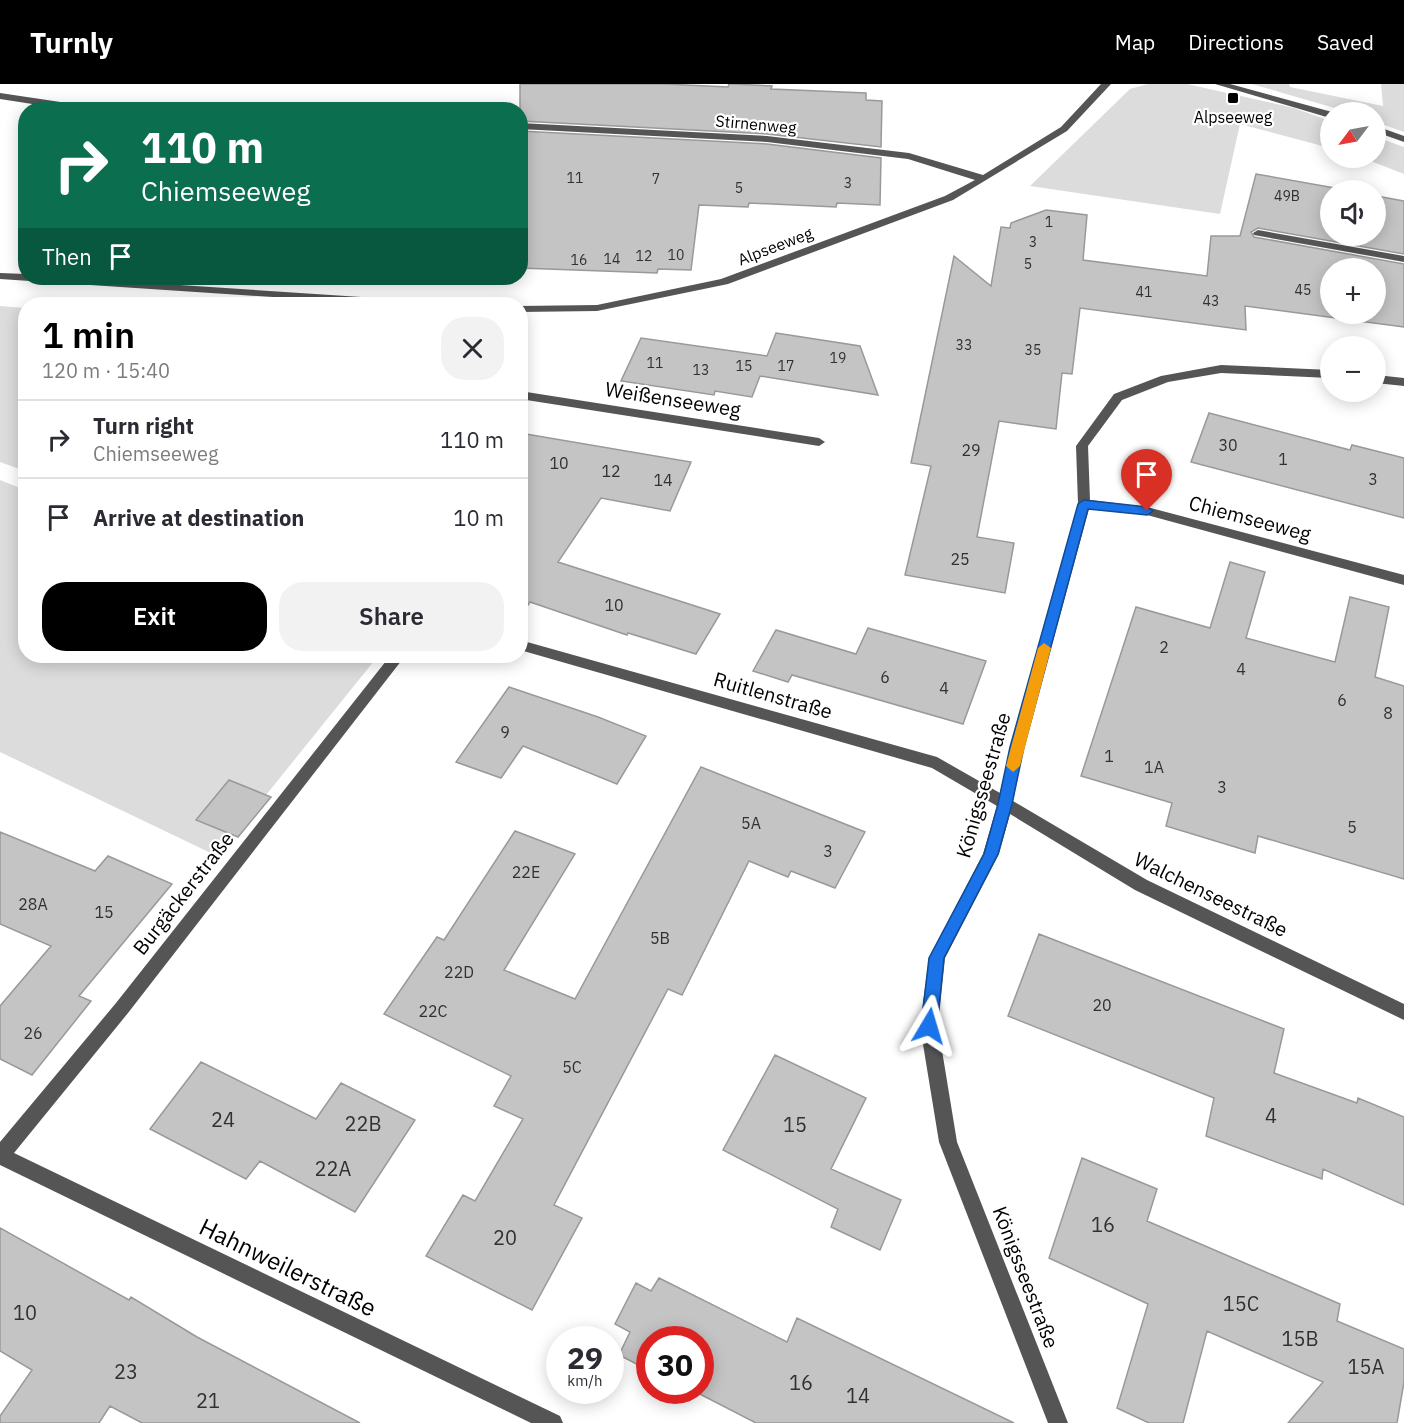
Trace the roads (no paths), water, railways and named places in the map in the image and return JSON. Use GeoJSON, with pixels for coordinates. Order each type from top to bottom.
{"type":"FeatureCollection","features":[{"type":"Feature","properties":{"kind":"street","name":"Alpseeweg"},"geometry":{"type":"LineString","coordinates":[[528,309],[597,308],[724,282],[949,198],[1064,129],[1106,84]]}},
{"type":"Feature","properties":{"kind":"street"},"geometry":{"type":"LineString","coordinates":[[1220,84],[1320,112]]}},
{"type":"Feature","properties":{"kind":"street"},"geometry":{"type":"LineString","coordinates":[[0,96],[40,102]]}},
{"type":"Feature","properties":{"kind":"street","name":"Stirnenweg"},"geometry":{"type":"LineString","coordinates":[[528,126],[767,139],[909,156],[984,179]]}},
{"type":"Feature","properties":{"kind":"street"},"geometry":{"type":"LineString","coordinates":[[1386,133],[1404,139]]}},
{"type":"Feature","properties":{"kind":"street"},"geometry":{"type":"LineString","coordinates":[[1258,233],[1404,259]]}},
{"type":"Feature","properties":{"kind":"street"},"geometry":{"type":"LineString","coordinates":[[0,276],[18,277]]}},
{"type":"Feature","properties":{"kind":"street"},"geometry":{"type":"LineString","coordinates":[[152,285],[203,288],[278,297]]}},
{"type":"Feature","properties":{"kind":"street","name":"Königsseestraße"},"geometry":{"type":"LineString","coordinates":[[1058,1423],[948,1142],[929,1026],[937,958],[991,854],[1017,747],[1084,504],[1082,446],[1118,397],[1165,379],[1221,369],[1320,374]]}},
{"type":"Feature","properties":{"kind":"street"},"geometry":{"type":"LineString","coordinates":[[1386,380],[1404,382]]}},
{"type":"Feature","properties":{"kind":"street","name":"Weißenseeweg"},"geometry":{"type":"LineString","coordinates":[[528,396],[819,442]]}},
{"type":"Feature","properties":{"kind":"street","name":"Chiemseeweg"},"geometry":{"type":"LineString","coordinates":[[1084,504],[1147,511],[1404,580]]}},
{"type":"Feature","properties":{"kind":"street","name":"Ruitlenstraße"},"geometry":{"type":"LineString","coordinates":[[528,647],[937,763],[1005,804]]}},
{"type":"Feature","properties":{"kind":"street","name":"Burgäckerstraße"},"geometry":{"type":"LineString","coordinates":[[0,1156],[122,1008],[393,663]]}},
{"type":"Feature","properties":{"kind":"street","name":"Walchenseestraße"},"geometry":{"type":"LineString","coordinates":[[1005,804],[1141,885],[1404,1011]]}},
{"type":"Feature","properties":{"kind":"street","name":"Hahnweilerstraße"},"geometry":{"type":"LineString","coordinates":[[0,1156],[541,1420]]}},
{"type":"Feature","properties":{"kind":"place","name":"Alpseeweg"},"geometry":{"type":"Point","coordinates":[1233,98]}}]}
